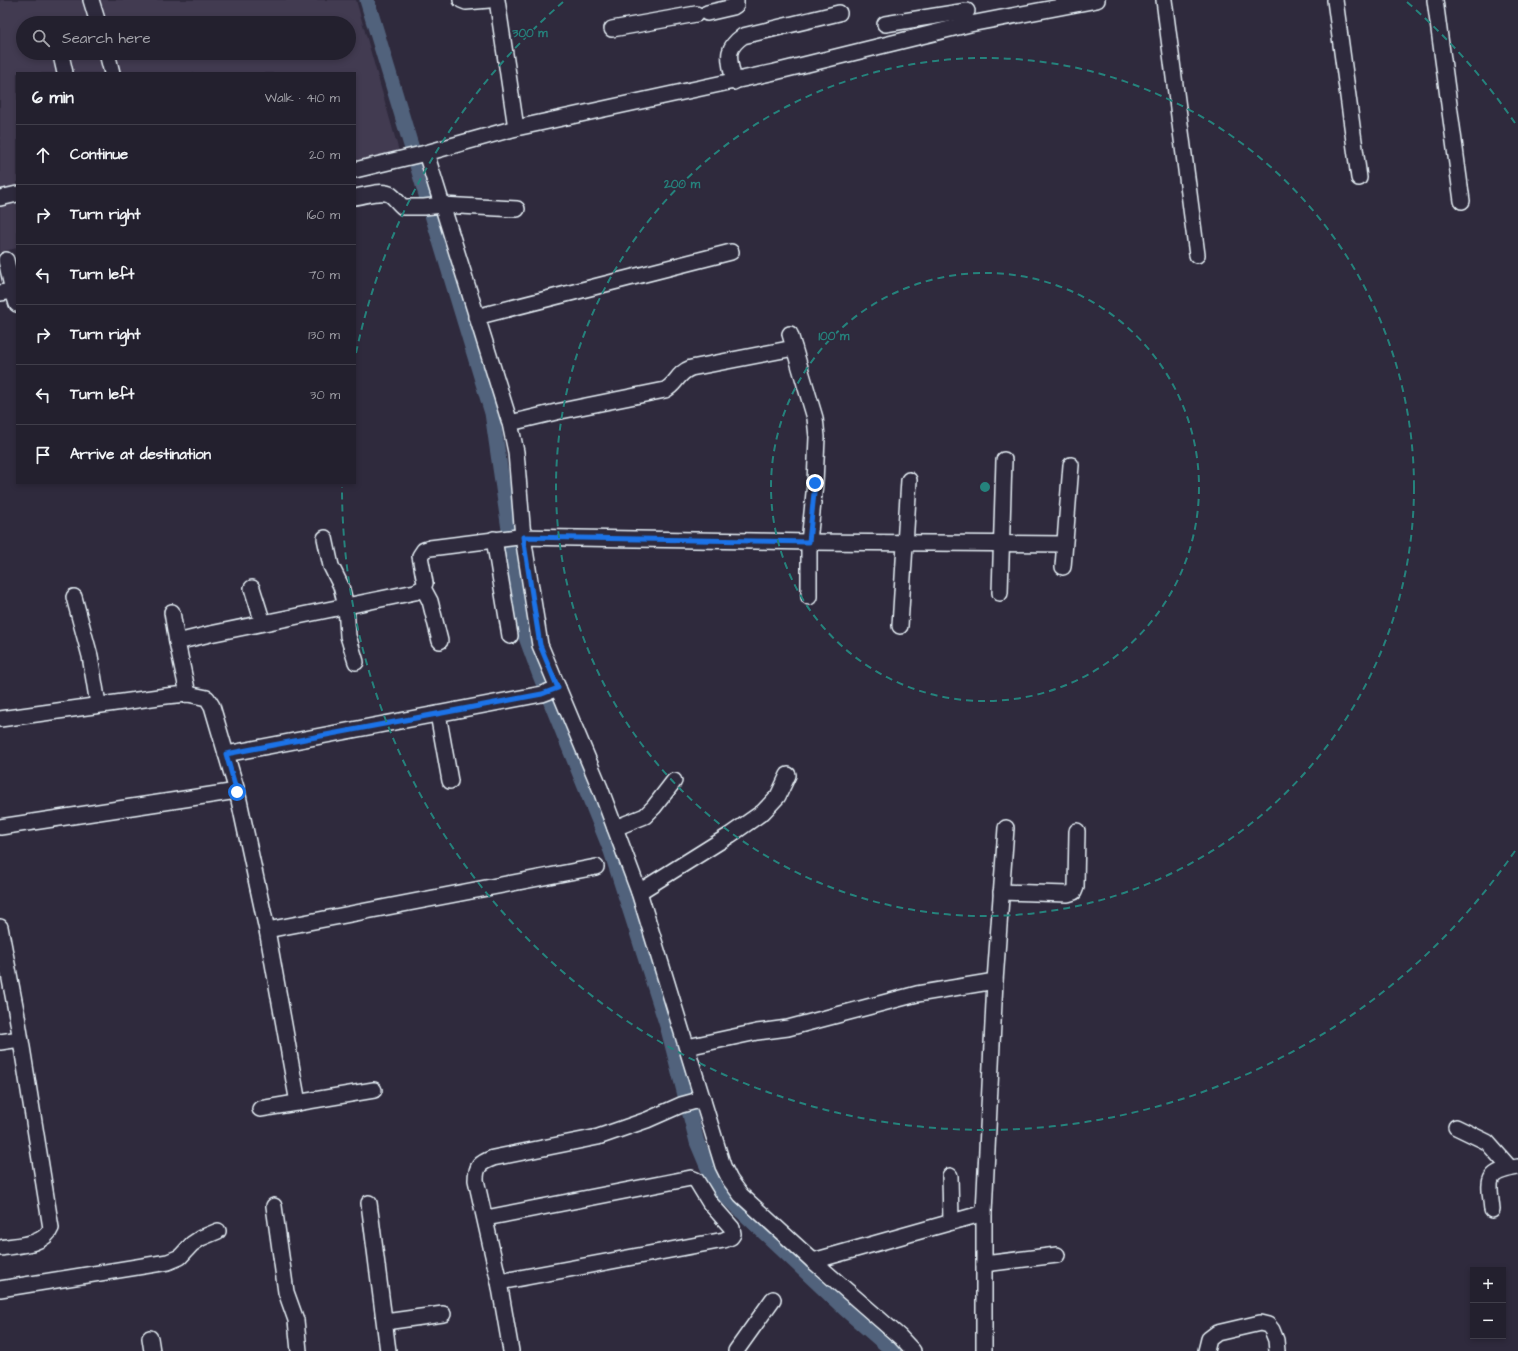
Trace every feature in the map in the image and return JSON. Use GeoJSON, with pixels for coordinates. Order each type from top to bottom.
{"type":"FeatureCollection","features":[{"type":"Feature","properties":{"kind":"street"},"geometry":{"type":"LineString","coordinates":[[91,0],[96,16]]}},
{"type":"Feature","properties":{"kind":"street"},"geometry":{"type":"LineString","coordinates":[[461,0],[466,2],[489,0]]}},
{"type":"Feature","properties":{"kind":"street"},"geometry":{"type":"LineString","coordinates":[[497,0],[516,128]]}},
{"type":"Feature","properties":{"kind":"street"},"geometry":{"type":"LineString","coordinates":[[612,28],[733,7],[736,5],[736,0]]}},
{"type":"Feature","properties":{"kind":"street"},"geometry":{"type":"LineString","coordinates":[[885,24],[967,12],[1097,0]]}},
{"type":"Feature","properties":{"kind":"street"},"geometry":{"type":"LineString","coordinates":[[1164,0],[1197,255]]}},
{"type":"Feature","properties":{"kind":"street"},"geometry":{"type":"LineString","coordinates":[[1335,0],[1359,178]]}},
{"type":"Feature","properties":{"kind":"street"},"geometry":{"type":"LineString","coordinates":[[1435,0],[1462,201]]}},
{"type":"Feature","properties":{"kind":"street"},"geometry":{"type":"LineString","coordinates":[[356,170],[418,155],[516,128],[734,82],[967,12]]}},
{"type":"Feature","properties":{"kind":"street"},"geometry":{"type":"LineString","coordinates":[[734,82],[729,51],[734,43],[743,36],[839,13]]}},
{"type":"Feature","properties":{"kind":"street"},"geometry":{"type":"LineString","coordinates":[[62,60],[65,72]]}},
{"type":"Feature","properties":{"kind":"street"},"geometry":{"type":"LineString","coordinates":[[109,60],[112,72]]}},
{"type":"Feature","properties":{"kind":"street"},"geometry":{"type":"LineString","coordinates":[[418,155],[433,206],[476,317],[510,423],[516,452],[510,538],[510,636]]}},
{"type":"Feature","properties":{"kind":"street"},"geometry":{"type":"LineString","coordinates":[[356,197],[381,193],[388,194],[391,195],[403,207],[433,206],[517,209]]}},
{"type":"Feature","properties":{"kind":"street"},"geometry":{"type":"LineString","coordinates":[[0,198],[16,194]]}},
{"type":"Feature","properties":{"kind":"street"},"geometry":{"type":"LineString","coordinates":[[476,317],[731,252]]}},
{"type":"Feature","properties":{"kind":"street"},"geometry":{"type":"LineString","coordinates":[[8,260],[10,296]]}},
{"type":"Feature","properties":{"kind":"street"},"geometry":{"type":"LineString","coordinates":[[510,423],[665,390],[673,385],[681,373],[691,368],[792,341],[815,418],[817,437],[815,483],[809,542],[809,597]]}},
{"type":"Feature","properties":{"kind":"street"},"geometry":{"type":"LineString","coordinates":[[1000,593],[1004,460]]}},
{"type":"Feature","properties":{"kind":"street"},"geometry":{"type":"LineString","coordinates":[[1063,567],[1071,465]]}},
{"type":"Feature","properties":{"kind":"street"},"geometry":{"type":"LineString","coordinates":[[900,626],[909,480]]}},
{"type":"Feature","properties":{"kind":"street"},"geometry":{"type":"LineString","coordinates":[[325,538],[331,566],[341,586],[346,606],[348,636],[356,662]]}},
{"type":"Feature","properties":{"kind":"street"},"geometry":{"type":"LineString","coordinates":[[510,538],[540,645],[551,691],[600,788],[639,892],[688,1047],[700,1100],[723,1166],[730,1180],[741,1195],[813,1262],[900,1337],[913,1351]]}},
{"type":"Feature","properties":{"kind":"street"},"geometry":{"type":"LineString","coordinates":[[177,642],[415,592],[423,588],[425,583],[420,556],[424,550],[510,538],[1064,544]]}},
{"type":"Feature","properties":{"kind":"street"},"geometry":{"type":"LineString","coordinates":[[252,588],[263,623]]}},
{"type":"Feature","properties":{"kind":"street"},"geometry":{"type":"LineString","coordinates":[[423,588],[430,600],[440,641]]}},
{"type":"Feature","properties":{"kind":"street"},"geometry":{"type":"LineString","coordinates":[[74,597],[90,656],[98,704]]}},
{"type":"Feature","properties":{"kind":"street"},"geometry":{"type":"LineString","coordinates":[[172,612],[188,694]]}},
{"type":"Feature","properties":{"kind":"street"},"geometry":{"type":"LineString","coordinates":[[226,754],[551,691]]}},
{"type":"Feature","properties":{"kind":"street"},"geometry":{"type":"LineString","coordinates":[[0,719],[98,704],[188,694],[207,698],[212,706],[237,792],[267,930],[298,1103]]}},
{"type":"Feature","properties":{"kind":"street"},"geometry":{"type":"LineString","coordinates":[[438,714],[450,781]]}},
{"type":"Feature","properties":{"kind":"street"},"geometry":{"type":"LineString","coordinates":[[639,892],[730,835],[763,812],[778,796],[788,775]]}},
{"type":"Feature","properties":{"kind":"street"},"geometry":{"type":"LineString","coordinates":[[615,828],[645,816],[674,781]]}},
{"type":"Feature","properties":{"kind":"street"},"geometry":{"type":"LineString","coordinates":[[0,827],[237,792]]}},
{"type":"Feature","properties":{"kind":"street"},"geometry":{"type":"LineString","coordinates":[[984,1351],[984,1213],[995,981],[1006,828]]}},
{"type":"Feature","properties":{"kind":"street"},"geometry":{"type":"LineString","coordinates":[[1001,892],[1068,894],[1074,892],[1076,887],[1077,831]]}},
{"type":"Feature","properties":{"kind":"street"},"geometry":{"type":"LineString","coordinates":[[267,930],[596,867]]}},
{"type":"Feature","properties":{"kind":"street"},"geometry":{"type":"LineString","coordinates":[[0,927],[51,1228],[48,1234],[43,1238],[33,1242],[0,1248]]}},
{"type":"Feature","properties":{"kind":"street"},"geometry":{"type":"LineString","coordinates":[[688,1047],[757,1032],[788,1028],[917,994],[995,981]]}},
{"type":"Feature","properties":{"kind":"street"},"geometry":{"type":"LineString","coordinates":[[0,1042],[20,1039]]}},
{"type":"Feature","properties":{"kind":"street"},"geometry":{"type":"LineString","coordinates":[[260,1109],[374,1090]]}},
{"type":"Feature","properties":{"kind":"street"},"geometry":{"type":"LineString","coordinates":[[511,1351],[486,1218],[476,1180],[476,1171],[483,1162],[493,1158],[598,1137],[647,1120],[681,1105],[700,1100]]}},
{"type":"Feature","properties":{"kind":"street"},"geometry":{"type":"LineString","coordinates":[[1456,1127],[1487,1142],[1514,1167]]}},
{"type":"Feature","properties":{"kind":"street"},"geometry":{"type":"LineString","coordinates":[[1492,1210],[1491,1177],[1497,1172],[1514,1167]]}},
{"type":"Feature","properties":{"kind":"street"},"geometry":{"type":"LineString","coordinates":[[950,1176],[951,1222]]}},
{"type":"Feature","properties":{"kind":"street"},"geometry":{"type":"LineString","coordinates":[[486,1218],[691,1178],[696,1180],[710,1203],[732,1228],[733,1234],[731,1237],[724,1240],[499,1282]]}},
{"type":"Feature","properties":{"kind":"street"},"geometry":{"type":"LineString","coordinates":[[369,1203],[388,1351]]}},
{"type":"Feature","properties":{"kind":"street"},"geometry":{"type":"LineString","coordinates":[[274,1206],[286,1292],[296,1320],[299,1351]]}},
{"type":"Feature","properties":{"kind":"street"},"geometry":{"type":"LineString","coordinates":[[813,1262],[984,1213]]}},
{"type":"Feature","properties":{"kind":"street"},"geometry":{"type":"LineString","coordinates":[[0,1289],[168,1262],[180,1257],[192,1244],[201,1238],[218,1231]]}},
{"type":"Feature","properties":{"kind":"street"},"geometry":{"type":"LineString","coordinates":[[984,1264],[1057,1255]]}},
{"type":"Feature","properties":{"kind":"street"},"geometry":{"type":"LineString","coordinates":[[736,1351],[773,1299]]}},
{"type":"Feature","properties":{"kind":"street"},"geometry":{"type":"LineString","coordinates":[[385,1322],[443,1314]]}},
{"type":"Feature","properties":{"kind":"street"},"geometry":{"type":"LineString","coordinates":[[1206,1351],[1209,1339],[1217,1333],[1260,1323],[1268,1325],[1272,1330],[1276,1340],[1277,1351]]}},
{"type":"Feature","properties":{"kind":"shaded area"},"geometry":{"type":"Polygon","coordinates":[[[0,0],[356,0],[400,155],[356,166],[356,72],[16,72],[16,248],[0,252],[0,0]]]}},
{"type":"Feature","properties":{"kind":"waterway"},"geometry":{"type":"LineString","coordinates":[[367,0],[492,413],[524,632],[611,851],[668,1029],[697,1142],[716,1187],[845,1309],[893,1351]]}},
{"type":"Feature","properties":{"kind":"route"},"geometry":{"type":"LineString","coordinates":[[237,792],[226,754],[542,694],[558,688],[540,645],[523,537],[809,542],[815,483]]}}]}
